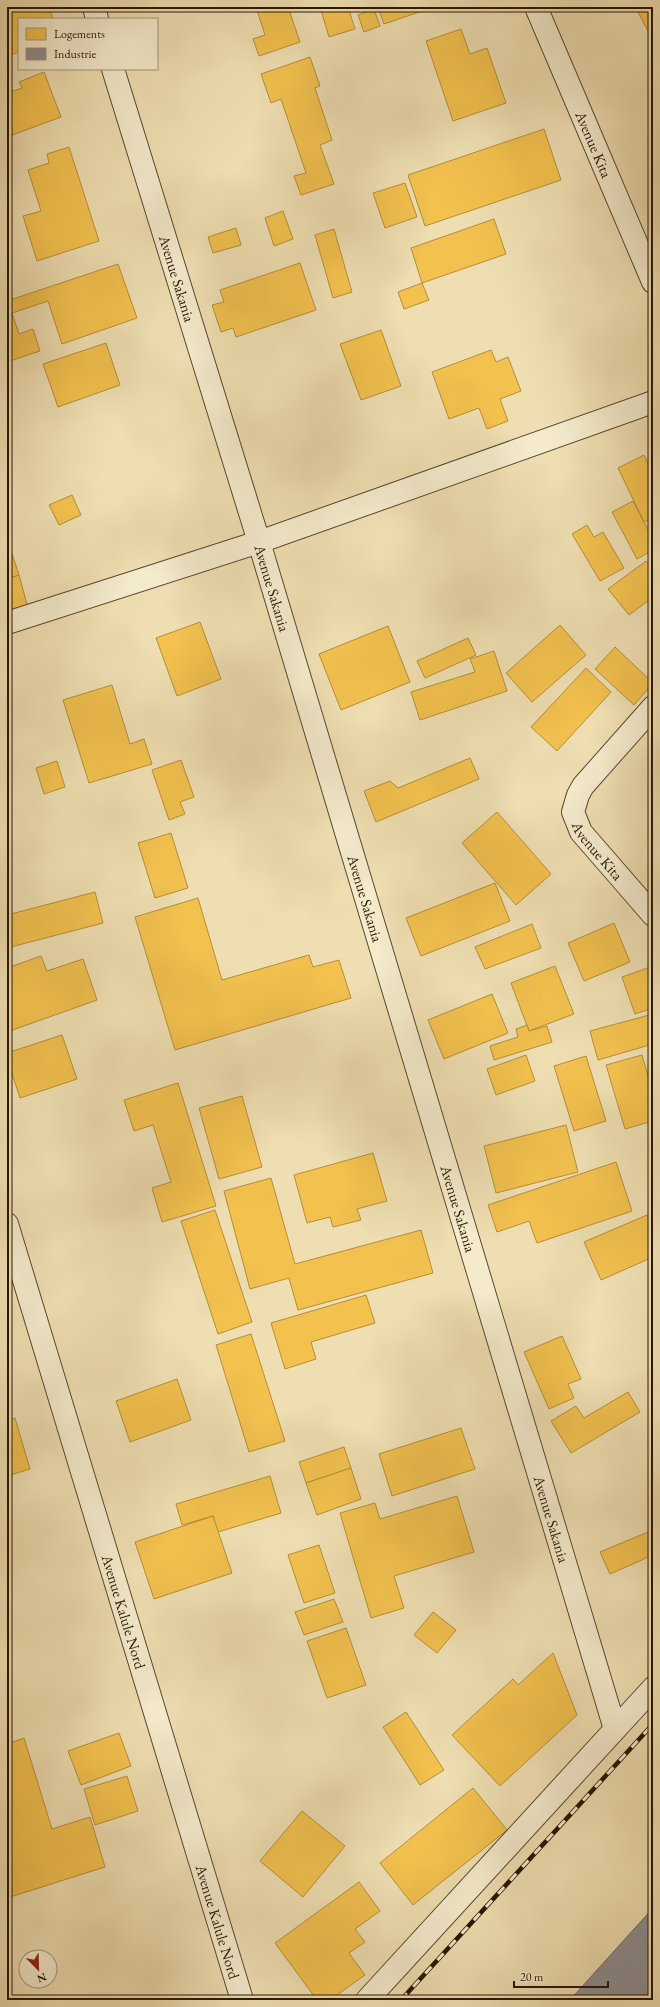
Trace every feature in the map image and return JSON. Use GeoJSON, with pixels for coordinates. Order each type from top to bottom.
{"type":"FeatureCollection","features":[{"type":"Feature","properties":{"kind":"street"},"geometry":{"type":"LineString","coordinates":[[94,7],[97,18]]}},
{"type":"Feature","properties":{"kind":"street","name":"Avenue Kita"},"geometry":{"type":"LineString","coordinates":[[536,7],[653,282]]}},
{"type":"Feature","properties":{"kind":"street","name":"Avenue Sakania"},"geometry":{"type":"LineString","coordinates":[[113,70],[258,542],[615,1729]]}},
{"type":"Feature","properties":{"kind":"street"},"geometry":{"type":"LineString","coordinates":[[7,623],[258,542],[653,402]]}},
{"type":"Feature","properties":{"kind":"street","name":"Avenue Kita"},"geometry":{"type":"LineString","coordinates":[[653,707],[583,786],[578,795],[573,812],[581,832],[653,915]]}},
{"type":"Feature","properties":{"kind":"street","name":"Avenue Kalule Nord"},"geometry":{"type":"LineString","coordinates":[[7,1224],[242,2000]]}},
{"type":"Feature","properties":{"kind":"street"},"geometry":{"type":"LineString","coordinates":[[367,2000],[653,1688]]}},
{"type":"Feature","properties":{"kind":"building: Logements"},"geometry":{"type":"Polygon","coordinates":[[[7,7],[49,7],[53,18],[18,18],[18,52],[7,56],[7,7]]]}},
{"type":"Feature","properties":{"kind":"building: Logements"},"geometry":{"type":"Polygon","coordinates":[[[256,7],[288,7],[300,42],[259,56],[253,39],[265,35],[256,7]]]}},
{"type":"Feature","properties":{"kind":"building: Logements"},"geometry":{"type":"Polygon","coordinates":[[[320,7],[348,7],[355,29],[329,37],[320,7]]]}},
{"type":"Feature","properties":{"kind":"building: Logements"},"geometry":{"type":"Polygon","coordinates":[[[378,7],[434,7],[384,24],[378,7]]]}},
{"type":"Feature","properties":{"kind":"building: Logements"},"geometry":{"type":"Polygon","coordinates":[[[649,7],[653,7],[653,28],[648,31],[638,12],[649,7]]]}},
{"type":"Feature","properties":{"kind":"building: Logements"},"geometry":{"type":"Polygon","coordinates":[[[374,9],[380,26],[364,32],[358,15],[374,9]]]}},
{"type":"Feature","properties":{"kind":"building: Logements"},"geometry":{"type":"Polygon","coordinates":[[[461,29],[470,54],[487,48],[506,103],[453,121],[426,41],[461,29]]]}},
{"type":"Feature","properties":{"kind":"building: Logements"},"geometry":{"type":"Polygon","coordinates":[[[310,57],[320,86],[315,88],[332,140],[320,145],[334,184],[301,195],[294,176],[306,173],[281,99],[271,103],[261,74],[310,57]]]}},
{"type":"Feature","properties":{"kind":"building: Logements"},"geometry":{"type":"Polygon","coordinates":[[[44,72],[61,117],[7,137],[7,93],[22,88],[19,82],[44,72]]]}},
{"type":"Feature","properties":{"kind":"building: Logements"},"geometry":{"type":"Polygon","coordinates":[[[544,129],[561,180],[425,226],[408,175],[544,129]]]}},
{"type":"Feature","properties":{"kind":"building: Logements"},"geometry":{"type":"Polygon","coordinates":[[[69,147],[99,241],[37,261],[23,216],[41,211],[28,170],[49,163],[47,154],[69,147]]]}},
{"type":"Feature","properties":{"kind":"building: Logements"},"geometry":{"type":"Polygon","coordinates":[[[405,183],[417,217],[385,228],[373,193],[405,183]]]}},
{"type":"Feature","properties":{"kind":"building: Logements"},"geometry":{"type":"Polygon","coordinates":[[[283,211],[293,239],[274,246],[265,218],[283,211]]]}},
{"type":"Feature","properties":{"kind":"building: Logements"},"geometry":{"type":"Polygon","coordinates":[[[494,219],[506,254],[422,283],[411,248],[494,219]]]}},
{"type":"Feature","properties":{"kind":"building: Logements"},"geometry":{"type":"Polygon","coordinates":[[[236,228],[241,245],[213,253],[208,237],[236,228]]]}},
{"type":"Feature","properties":{"kind":"building: Logements"},"geometry":{"type":"Polygon","coordinates":[[[334,229],[352,292],[333,298],[315,235],[334,229]]]}},
{"type":"Feature","properties":{"kind":"building: Logements"},"geometry":{"type":"Polygon","coordinates":[[[300,263],[316,310],[236,337],[233,328],[221,332],[212,305],[224,302],[220,290],[300,263]]]}},
{"type":"Feature","properties":{"kind":"building: Logements"},"geometry":{"type":"Polygon","coordinates":[[[118,264],[137,318],[62,344],[48,301],[12,313],[19,334],[33,329],[40,351],[7,362],[7,301],[118,264]]]}},
{"type":"Feature","properties":{"kind":"building: Logements"},"geometry":{"type":"Polygon","coordinates":[[[422,283],[429,300],[404,309],[398,292],[422,283]]]}},
{"type":"Feature","properties":{"kind":"building: Logements"},"geometry":{"type":"Polygon","coordinates":[[[381,330],[401,386],[361,400],[340,344],[381,330]]]}},
{"type":"Feature","properties":{"kind":"building: Logements"},"geometry":{"type":"Polygon","coordinates":[[[106,343],[120,385],[58,407],[43,364],[106,343]]]}},
{"type":"Feature","properties":{"kind":"building: Logements"},"geometry":{"type":"Polygon","coordinates":[[[491,350],[496,362],[508,357],[521,391],[500,399],[508,421],[487,429],[479,408],[449,419],[432,372],[491,350]]]}},
{"type":"Feature","properties":{"kind":"building: Logements"},"geometry":{"type":"Polygon","coordinates":[[[644,455],[653,474],[653,518],[644,522],[618,468],[644,455]]]}},
{"type":"Feature","properties":{"kind":"building: Logements"},"geometry":{"type":"Polygon","coordinates":[[[72,495],[81,515],[59,525],[49,505],[72,495]]]}},
{"type":"Feature","properties":{"kind":"building: Logements"},"geometry":{"type":"Polygon","coordinates":[[[633,501],[653,539],[653,550],[637,559],[612,512],[633,501]]]}},
{"type":"Feature","properties":{"kind":"building: Logements"},"geometry":{"type":"Polygon","coordinates":[[[587,525],[594,537],[603,532],[624,568],[600,581],[572,534],[587,525]]]}},
{"type":"Feature","properties":{"kind":"building: Logements"},"geometry":{"type":"Polygon","coordinates":[[[7,538],[19,575],[7,579],[7,538]]]}},
{"type":"Feature","properties":{"kind":"building: Logements"},"geometry":{"type":"Polygon","coordinates":[[[646,561],[653,570],[653,597],[629,615],[608,589],[646,561]]]}},
{"type":"Feature","properties":{"kind":"building: Logements"},"geometry":{"type":"Polygon","coordinates":[[[19,575],[28,608],[7,615],[7,579],[19,575]]]}},
{"type":"Feature","properties":{"kind":"building: Logements"},"geometry":{"type":"Polygon","coordinates":[[[200,622],[221,679],[177,696],[156,638],[200,622]]]}},
{"type":"Feature","properties":{"kind":"building: Logements"},"geometry":{"type":"Polygon","coordinates":[[[560,625],[586,655],[532,702],[506,673],[560,625]]]}},
{"type":"Feature","properties":{"kind":"building: Logements"},"geometry":{"type":"Polygon","coordinates":[[[388,626],[410,682],[341,710],[319,654],[388,626]]]}},
{"type":"Feature","properties":{"kind":"building: Logements"},"geometry":{"type":"Polygon","coordinates":[[[468,638],[476,655],[425,678],[417,661],[468,638]]]}},
{"type":"Feature","properties":{"kind":"building: Logements"},"geometry":{"type":"Polygon","coordinates":[[[615,647],[653,683],[634,705],[595,669],[615,647]]]}},
{"type":"Feature","properties":{"kind":"building: Logements"},"geometry":{"type":"Polygon","coordinates":[[[494,651],[507,691],[420,720],[411,692],[475,672],[470,659],[494,651]]]}},
{"type":"Feature","properties":{"kind":"building: Logements"},"geometry":{"type":"Polygon","coordinates":[[[586,668],[611,692],[557,751],[531,727],[586,668]]]}},
{"type":"Feature","properties":{"kind":"building: Logements"},"geometry":{"type":"Polygon","coordinates":[[[112,685],[130,744],[144,739],[152,764],[89,783],[63,700],[112,685]]]}},
{"type":"Feature","properties":{"kind":"building: Logements"},"geometry":{"type":"Polygon","coordinates":[[[470,758],[479,779],[376,822],[364,791],[390,781],[398,788],[470,758]]]}},
{"type":"Feature","properties":{"kind":"building: Logements"},"geometry":{"type":"Polygon","coordinates":[[[181,760],[194,797],[180,802],[185,814],[169,820],[152,770],[181,760]]]}},
{"type":"Feature","properties":{"kind":"building: Logements"},"geometry":{"type":"Polygon","coordinates":[[[57,761],[65,787],[44,794],[36,768],[57,761]]]}},
{"type":"Feature","properties":{"kind":"building: Logements"},"geometry":{"type":"Polygon","coordinates":[[[497,812],[551,874],[516,905],[462,843],[497,812]]]}},
{"type":"Feature","properties":{"kind":"building: Logements"},"geometry":{"type":"Polygon","coordinates":[[[171,833],[188,888],[155,898],[138,843],[171,833]]]}},
{"type":"Feature","properties":{"kind":"building: Logements"},"geometry":{"type":"Polygon","coordinates":[[[495,883],[510,921],[421,956],[406,918],[495,883]]]}},
{"type":"Feature","properties":{"kind":"building: Logements"},"geometry":{"type":"Polygon","coordinates":[[[95,892],[103,923],[7,948],[7,915],[95,892]]]}},
{"type":"Feature","properties":{"kind":"building: Logements"},"geometry":{"type":"Polygon","coordinates":[[[198,898],[222,980],[309,955],[313,967],[339,960],[351,998],[175,1050],[135,917],[198,898]]]}},
{"type":"Feature","properties":{"kind":"building: Logements"},"geometry":{"type":"Polygon","coordinates":[[[614,923],[630,962],[584,981],[568,943],[614,923]]]}},
{"type":"Feature","properties":{"kind":"building: Logements"},"geometry":{"type":"Polygon","coordinates":[[[532,924],[541,948],[485,969],[475,947],[532,924]]]}},
{"type":"Feature","properties":{"kind":"building: Logements"},"geometry":{"type":"Polygon","coordinates":[[[41,956],[47,971],[83,959],[97,1000],[7,1032],[7,968],[41,956]]]}},
{"type":"Feature","properties":{"kind":"building: Logements"},"geometry":{"type":"Polygon","coordinates":[[[555,966],[574,1014],[529,1031],[511,983],[555,966]]]}},
{"type":"Feature","properties":{"kind":"building: Logements"},"geometry":{"type":"Polygon","coordinates":[[[653,966],[653,1008],[635,1014],[622,977],[653,966]]]}},
{"type":"Feature","properties":{"kind":"building: Logements"},"geometry":{"type":"Polygon","coordinates":[[[492,994],[508,1033],[444,1059],[428,1020],[492,994]]]}},
{"type":"Feature","properties":{"kind":"building: Logements"},"geometry":{"type":"Polygon","coordinates":[[[653,1014],[653,1044],[598,1060],[590,1031],[653,1014]]]}},
{"type":"Feature","properties":{"kind":"building: Logements"},"geometry":{"type":"Polygon","coordinates":[[[527,1025],[529,1031],[547,1026],[552,1042],[494,1060],[490,1046],[518,1037],[516,1029],[527,1025]]]}},
{"type":"Feature","properties":{"kind":"building: Logements"},"geometry":{"type":"Polygon","coordinates":[[[62,1035],[77,1079],[20,1098],[7,1058],[7,1053],[62,1035]]]}},
{"type":"Feature","properties":{"kind":"building: Logements"},"geometry":{"type":"Polygon","coordinates":[[[526,1055],[535,1081],[496,1095],[487,1069],[526,1055]]]}},
{"type":"Feature","properties":{"kind":"building: Logements"},"geometry":{"type":"Polygon","coordinates":[[[642,1055],[653,1093],[653,1121],[625,1129],[606,1065],[642,1055]]]}},
{"type":"Feature","properties":{"kind":"building: Logements"},"geometry":{"type":"Polygon","coordinates":[[[586,1056],[606,1121],[574,1131],[554,1066],[586,1056]]]}},
{"type":"Feature","properties":{"kind":"building: Logements"},"geometry":{"type":"Polygon","coordinates":[[[178,1083],[216,1206],[162,1222],[152,1188],[171,1182],[153,1125],[134,1131],[124,1100],[178,1083]]]}},
{"type":"Feature","properties":{"kind":"building: Logements"},"geometry":{"type":"Polygon","coordinates":[[[242,1096],[262,1167],[219,1179],[199,1108],[242,1096]]]}},
{"type":"Feature","properties":{"kind":"building: Logements"},"geometry":{"type":"Polygon","coordinates":[[[566,1125],[578,1172],[496,1193],[484,1146],[566,1125]]]}},
{"type":"Feature","properties":{"kind":"building: Logements"},"geometry":{"type":"Polygon","coordinates":[[[373,1153],[387,1201],[357,1209],[361,1220],[333,1227],[330,1217],[307,1223],[294,1175],[373,1153]]]}},
{"type":"Feature","properties":{"kind":"building: Logements"},"geometry":{"type":"Polygon","coordinates":[[[616,1162],[632,1211],[537,1243],[529,1221],[497,1232],[488,1205],[616,1162]]]}},
{"type":"Feature","properties":{"kind":"building: Logements"},"geometry":{"type":"Polygon","coordinates":[[[271,1178],[295,1264],[421,1230],[433,1273],[298,1310],[289,1278],[250,1289],[224,1191],[271,1178]]]}},
{"type":"Feature","properties":{"kind":"building: Logements"},"geometry":{"type":"Polygon","coordinates":[[[215,1210],[252,1322],[218,1334],[181,1221],[215,1210]]]}},
{"type":"Feature","properties":{"kind":"building: Logements"},"geometry":{"type":"Polygon","coordinates":[[[647,1215],[653,1230],[653,1257],[601,1280],[584,1242],[647,1215]]]}},
{"type":"Feature","properties":{"kind":"building: Logements"},"geometry":{"type":"Polygon","coordinates":[[[366,1295],[375,1323],[311,1342],[316,1359],[285,1369],[271,1323],[366,1295]]]}},
{"type":"Feature","properties":{"kind":"building: Logements"},"geometry":{"type":"Polygon","coordinates":[[[251,1334],[285,1441],[249,1452],[216,1345],[251,1334]]]}},
{"type":"Feature","properties":{"kind":"building: Logements"},"geometry":{"type":"Polygon","coordinates":[[[562,1336],[581,1379],[568,1384],[574,1398],[549,1409],[524,1352],[562,1336]]]}},
{"type":"Feature","properties":{"kind":"building: Logements"},"geometry":{"type":"Polygon","coordinates":[[[177,1379],[191,1420],[130,1442],[116,1401],[177,1379]]]}},
{"type":"Feature","properties":{"kind":"building: Logements"},"geometry":{"type":"Polygon","coordinates":[[[628,1392],[640,1412],[571,1453],[551,1421],[576,1406],[584,1418],[628,1392]]]}},
{"type":"Feature","properties":{"kind":"building: Logements"},"geometry":{"type":"Polygon","coordinates":[[[15,1418],[30,1469],[7,1476],[7,1421],[15,1418]]]}},
{"type":"Feature","properties":{"kind":"building: Logements"},"geometry":{"type":"Polygon","coordinates":[[[461,1428],[475,1469],[392,1496],[379,1454],[461,1428]]]}},
{"type":"Feature","properties":{"kind":"building: Logements"},"geometry":{"type":"Polygon","coordinates":[[[344,1447],[351,1468],[306,1483],[299,1462],[344,1447]]]}},
{"type":"Feature","properties":{"kind":"building: Logements"},"geometry":{"type":"Polygon","coordinates":[[[351,1468],[361,1499],[317,1515],[306,1483],[351,1468]]]}},
{"type":"Feature","properties":{"kind":"building: Logements"},"geometry":{"type":"Polygon","coordinates":[[[270,1476],[281,1513],[218,1532],[213,1516],[182,1525],[176,1504],[270,1476]]]}},
{"type":"Feature","properties":{"kind":"building: Logements"},"geometry":{"type":"Polygon","coordinates":[[[457,1496],[474,1552],[394,1576],[404,1608],[371,1618],[340,1513],[375,1503],[380,1519],[457,1496]]]}},
{"type":"Feature","properties":{"kind":"building: Logements"},"geometry":{"type":"Polygon","coordinates":[[[213,1516],[232,1573],[154,1599],[135,1542],[213,1516]]]}},
{"type":"Feature","properties":{"kind":"building: Logements"},"geometry":{"type":"Polygon","coordinates":[[[653,1530],[653,1555],[610,1574],[600,1552],[653,1530]]]}},
{"type":"Feature","properties":{"kind":"building: Logements"},"geometry":{"type":"Polygon","coordinates":[[[319,1545],[335,1593],[304,1603],[288,1555],[319,1545]]]}},
{"type":"Feature","properties":{"kind":"building: Logements"},"geometry":{"type":"Polygon","coordinates":[[[334,1599],[343,1622],[304,1635],[295,1612],[334,1599]]]}},
{"type":"Feature","properties":{"kind":"building: Logements"},"geometry":{"type":"Polygon","coordinates":[[[433,1612],[456,1630],[437,1653],[414,1635],[433,1612]]]}},
{"type":"Feature","properties":{"kind":"building: Logements"},"geometry":{"type":"Polygon","coordinates":[[[346,1628],[366,1685],[327,1698],[307,1641],[346,1628]]]}},
{"type":"Feature","properties":{"kind":"building: Logements"},"geometry":{"type":"Polygon","coordinates":[[[553,1653],[577,1715],[500,1786],[452,1735],[513,1679],[518,1685],[553,1653]]]}},
{"type":"Feature","properties":{"kind":"building: Logements"},"geometry":{"type":"Polygon","coordinates":[[[406,1712],[444,1770],[420,1785],[383,1727],[406,1712]]]}},
{"type":"Feature","properties":{"kind":"building: Logements"},"geometry":{"type":"Polygon","coordinates":[[[119,1733],[131,1766],[81,1785],[68,1751],[119,1733]]]}},
{"type":"Feature","properties":{"kind":"building: Logements"},"geometry":{"type":"Polygon","coordinates":[[[24,1738],[52,1829],[90,1817],[105,1867],[7,1898],[7,1744],[24,1738]]]}},
{"type":"Feature","properties":{"kind":"building: Logements"},"geometry":{"type":"Polygon","coordinates":[[[127,1776],[138,1811],[95,1825],[84,1789],[127,1776]]]}},
{"type":"Feature","properties":{"kind":"building: Logements"},"geometry":{"type":"Polygon","coordinates":[[[473,1788],[507,1830],[413,1905],[380,1863],[473,1788]]]}},
{"type":"Feature","properties":{"kind":"building: Logements"},"geometry":{"type":"Polygon","coordinates":[[[302,1811],[345,1846],[303,1897],[260,1861],[302,1811]]]}},
{"type":"Feature","properties":{"kind":"building: Logements"},"geometry":{"type":"Polygon","coordinates":[[[359,1882],[380,1911],[355,1929],[365,1942],[349,1953],[365,1975],[330,2000],[317,2000],[275,1943],[359,1882]]]}},
{"type":"Feature","properties":{"kind":"building: Industrie"},"geometry":{"type":"Polygon","coordinates":[[[653,1908],[653,2000],[570,2000],[653,1908]]]}},
{"type":"Feature","properties":{"kind":"railway"},"geometry":{"type":"LineString","coordinates":[[401,2000],[653,1724]]}}]}
